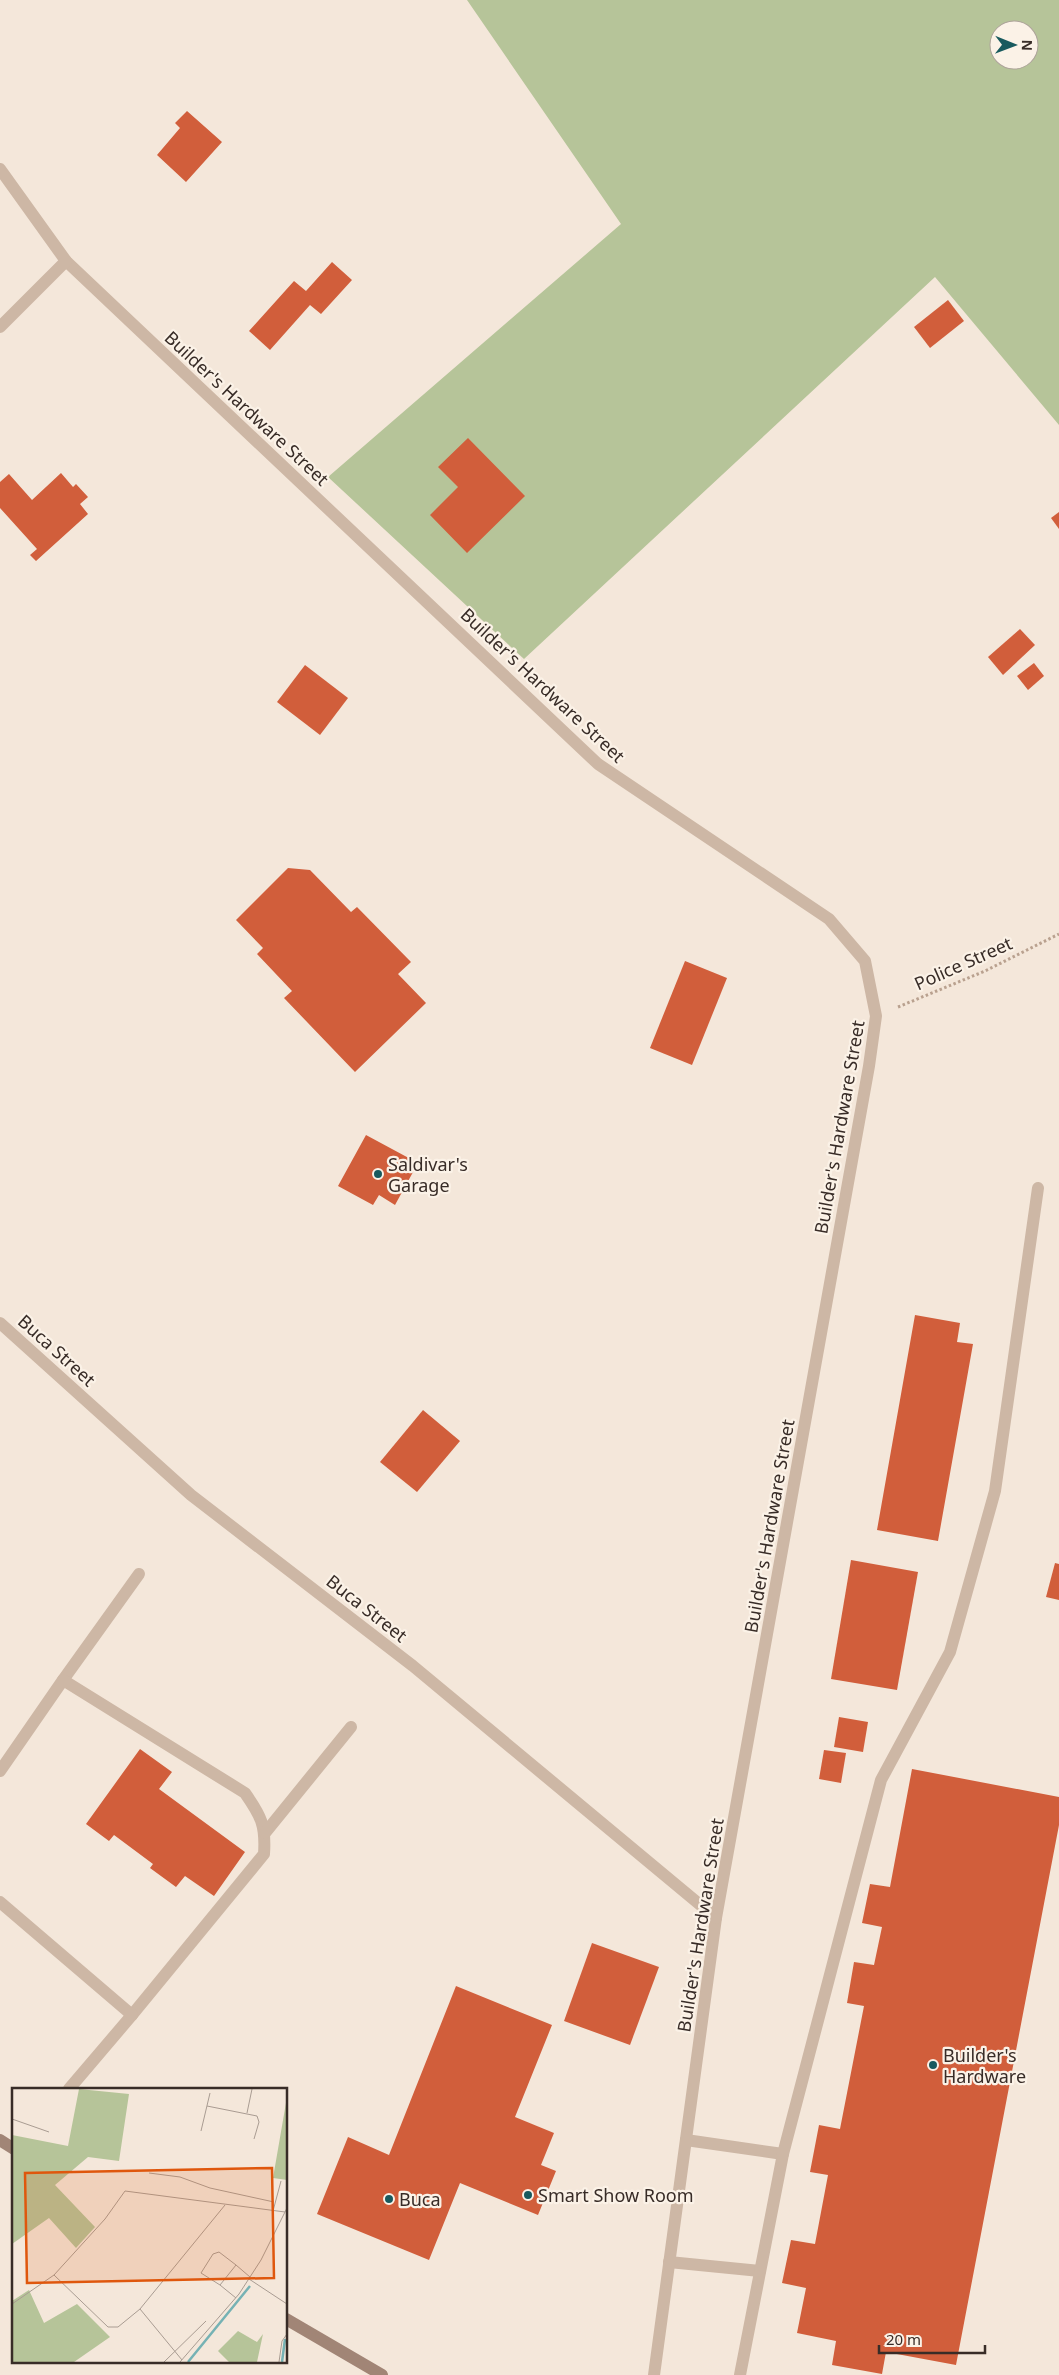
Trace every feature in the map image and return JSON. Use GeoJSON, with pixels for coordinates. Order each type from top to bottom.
{"type":"FeatureCollection","features":[{"type":"Feature","properties":{"kind":"main road"},"geometry":{"type":"LineString","coordinates":[[0,2140],[12,2148]]}},
{"type":"Feature","properties":{"kind":"main road"},"geometry":{"type":"LineString","coordinates":[[288,2320],[382,2375]]}},
{"type":"Feature","properties":{"kind":"street","name":"Builder's Hardware Street"},"geometry":{"type":"LineString","coordinates":[[0,169],[66,261],[598,764],[829,919],[866,961],[876,1016],[716,1918],[654,2375]]}},
{"type":"Feature","properties":{"kind":"street"},"geometry":{"type":"LineString","coordinates":[[0,327],[66,261]]}},
{"type":"Feature","properties":{"kind":"street"},"geometry":{"type":"LineString","coordinates":[[740,2375],[783,2154],[880,1780],[950,1652],[996,1491],[1038,1188]]}},
{"type":"Feature","properties":{"kind":"street","name":"Buca Street"},"geometry":{"type":"LineString","coordinates":[[0,1323],[191,1495],[413,1666],[716,1918]]}},
{"type":"Feature","properties":{"kind":"street"},"geometry":{"type":"LineString","coordinates":[[0,1771],[139,1574]]}},
{"type":"Feature","properties":{"kind":"street"},"geometry":{"type":"LineString","coordinates":[[63,1680],[245,1793],[258,1811],[265,1833],[264,1854],[132,2015],[69,2088]]}},
{"type":"Feature","properties":{"kind":"street"},"geometry":{"type":"LineString","coordinates":[[265,1833],[351,1727]]}},
{"type":"Feature","properties":{"kind":"street"},"geometry":{"type":"LineString","coordinates":[[0,1902],[132,2015]]}},
{"type":"Feature","properties":{"kind":"street"},"geometry":{"type":"LineString","coordinates":[[686,2140],[783,2154]]}},
{"type":"Feature","properties":{"kind":"street"},"geometry":{"type":"LineString","coordinates":[[669,2262],[760,2271]]}},
{"type":"Feature","properties":{"kind":"path","name":"Police Street"},"geometry":{"type":"LineString","coordinates":[[876,1016],[985,971],[1059,934]]}},
{"type":"Feature","properties":{"kind":"green space"},"geometry":{"type":"Polygon","coordinates":[[[467,0],[1059,0],[1059,425],[935,277],[524,659],[328,477],[621,224],[467,0]]]}},
{"type":"Feature","properties":{"kind":"building"},"geometry":{"type":"Polygon","coordinates":[[[187,111],[222,142],[186,182],[157,155],[180,128],[175,123],[187,111]]]}},
{"type":"Feature","properties":{"kind":"building"},"geometry":{"type":"Polygon","coordinates":[[[332,262],[352,280],[321,314],[310,305],[270,350],[249,331],[294,281],[306,291],[332,262]]]}},
{"type":"Feature","properties":{"kind":"building"},"geometry":{"type":"Polygon","coordinates":[[[948,300],[964,321],[930,348],[914,327],[948,300]]]}},
{"type":"Feature","properties":{"kind":"building"},"geometry":{"type":"Polygon","coordinates":[[[468,438],[525,496],[467,553],[430,515],[458,487],[438,467],[468,438]]]}},
{"type":"Feature","properties":{"kind":"building"},"geometry":{"type":"Polygon","coordinates":[[[61,473],[73,487],[76,484],[88,497],[80,504],[88,514],[36,561],[30,555],[37,549],[0,508],[0,482],[9,474],[32,500],[61,473]]]}},
{"type":"Feature","properties":{"kind":"building"},"geometry":{"type":"Polygon","coordinates":[[[1059,512],[1059,529],[1051,518],[1059,512]]]}},
{"type":"Feature","properties":{"kind":"building"},"geometry":{"type":"Polygon","coordinates":[[[1020,629],[1035,645],[1003,675],[988,657],[1020,629]]]}},
{"type":"Feature","properties":{"kind":"building"},"geometry":{"type":"Polygon","coordinates":[[[1034,663],[1044,676],[1028,690],[1017,676],[1034,663]]]}},
{"type":"Feature","properties":{"kind":"building"},"geometry":{"type":"Polygon","coordinates":[[[305,665],[348,698],[320,735],[277,702],[305,665]]]}},
{"type":"Feature","properties":{"kind":"building"},"geometry":{"type":"Polygon","coordinates":[[[288,868],[310,870],[351,912],[357,907],[411,962],[398,974],[426,1003],[355,1072],[284,998],[292,991],[257,954],[263,948],[236,920],[288,868]]]}},
{"type":"Feature","properties":{"kind":"building"},"geometry":{"type":"Polygon","coordinates":[[[685,961],[727,978],[692,1065],[650,1048],[685,961]]]}},
{"type":"Feature","properties":{"kind":"building","name":"Saldivar's Garage"},"geometry":{"type":"Polygon","coordinates":[[[366,1135],[418,1163],[395,1205],[379,1195],[373,1205],[338,1186],[366,1135]]]}},
{"type":"Feature","properties":{"kind":"building"},"geometry":{"type":"Polygon","coordinates":[[[915,1315],[960,1323],[957,1342],[973,1344],[938,1541],[877,1530],[915,1315]]]}},
{"type":"Feature","properties":{"kind":"building"},"geometry":{"type":"Polygon","coordinates":[[[423,1410],[460,1441],[417,1492],[380,1462],[423,1410]]]}},
{"type":"Feature","properties":{"kind":"building"},"geometry":{"type":"Polygon","coordinates":[[[851,1560],[918,1572],[897,1690],[831,1679],[851,1560]]]}},
{"type":"Feature","properties":{"kind":"building"},"geometry":{"type":"Polygon","coordinates":[[[1055,1563],[1059,1564],[1059,1600],[1046,1597],[1055,1563]]]}},
{"type":"Feature","properties":{"kind":"building"},"geometry":{"type":"Polygon","coordinates":[[[839,1717],[868,1722],[863,1752],[834,1747],[839,1717]]]}},
{"type":"Feature","properties":{"kind":"building"},"geometry":{"type":"Polygon","coordinates":[[[140,1749],[172,1772],[159,1789],[245,1852],[214,1896],[185,1876],[176,1887],[150,1868],[153,1864],[114,1835],[109,1841],[86,1824],[140,1749]]]}},
{"type":"Feature","properties":{"kind":"building"},"geometry":{"type":"Polygon","coordinates":[[[824,1750],[846,1753],[841,1783],[819,1779],[824,1750]]]}},
{"type":"Feature","properties":{"kind":"building","name":"Builder's Hardware"},"geometry":{"type":"Polygon","coordinates":[[[912,1769],[1059,1797],[1059,1825],[956,2365],[886,2352],[882,2374],[832,2365],[836,2341],[797,2333],[806,2288],[782,2283],[791,2240],[815,2244],[828,2175],[810,2172],[819,2125],[840,2129],[864,2006],[847,2003],[854,1962],[874,1965],[882,1927],[862,1923],[870,1884],[890,1887],[912,1769]]]}},
{"type":"Feature","properties":{"kind":"building"},"geometry":{"type":"Polygon","coordinates":[[[592,1943],[659,1967],[630,2045],[564,2021],[592,1943]]]}},
{"type":"Feature","properties":{"kind":"building"},"geometry":{"type":"Polygon","coordinates":[[[456,1986],[552,2025],[515,2117],[554,2133],[541,2165],[556,2171],[538,2215],[460,2183],[429,2260],[317,2214],[348,2137],[389,2155],[456,1986]]]}},
{"type":"Feature","properties":{"kind":"place","name":"Saldivar's Garage"},"geometry":{"type":"Point","coordinates":[378,1174]}},
{"type":"Feature","properties":{"kind":"place","name":"Builder's Hardware"},"geometry":{"type":"Point","coordinates":[933,2065]}},
{"type":"Feature","properties":{"kind":"place","name":"Smart Show Room"},"geometry":{"type":"Point","coordinates":[528,2195]}},
{"type":"Feature","properties":{"kind":"place","name":"Buca"},"geometry":{"type":"Point","coordinates":[389,2199]}}]}
